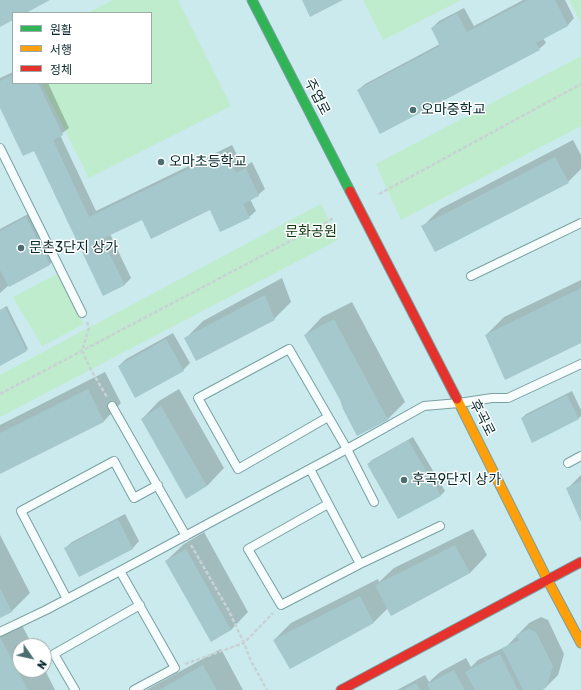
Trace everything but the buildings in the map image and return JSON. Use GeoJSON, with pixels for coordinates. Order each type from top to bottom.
{"type":"FeatureCollection","features":[{"type":"Feature","properties":{"kind":"street","name":"주엽로"},"geometry":{"type":"LineString","coordinates":[[252,0],[357,206]]}},
{"type":"Feature","properties":{"kind":"street","name":"후곡로"},"geometry":{"type":"LineString","coordinates":[[357,206],[581,643]]}},
{"type":"Feature","properties":{"kind":"street"},"geometry":{"type":"LineString","coordinates":[[341,690],[581,562]]}},
{"type":"Feature","properties":{"kind":"lane"},"geometry":{"type":"LineString","coordinates":[[0,150],[82,313]]}},
{"type":"Feature","properties":{"kind":"lane"},"geometry":{"type":"LineString","coordinates":[[471,276],[581,223]]}},
{"type":"Feature","properties":{"kind":"lane"},"geometry":{"type":"LineString","coordinates":[[328,417],[238,469],[198,398],[289,349],[347,449],[374,502]]}},
{"type":"Feature","properties":{"kind":"lane"},"geometry":{"type":"LineString","coordinates":[[0,632],[67,599],[186,536],[424,406],[492,398],[508,398],[581,364]]}},
{"type":"Feature","properties":{"kind":"lane"},"geometry":{"type":"LineString","coordinates":[[112,406],[186,536]]}},
{"type":"Feature","properties":{"kind":"lane"},"geometry":{"type":"LineString","coordinates":[[568,463],[581,456]]}},
{"type":"Feature","properties":{"kind":"lane"},"geometry":{"type":"LineString","coordinates":[[67,599],[21,511],[114,461],[134,498],[158,485]]}},
{"type":"Feature","properties":{"kind":"lane"},"geometry":{"type":"LineString","coordinates":[[310,468],[360,564]]}},
{"type":"Feature","properties":{"kind":"lane"},"geometry":{"type":"LineString","coordinates":[[328,504],[248,549],[281,605],[360,564],[440,526]]}},
{"type":"Feature","properties":{"kind":"lane"},"geometry":{"type":"LineString","coordinates":[[120,571],[176,668],[134,690]]}},
{"type":"Feature","properties":{"kind":"lane"},"geometry":{"type":"LineString","coordinates":[[75,690],[54,654],[140,605]]}},
{"type":"Feature","properties":{"kind":"path"},"geometry":{"type":"LineString","coordinates":[[380,194],[581,84]]}},
{"type":"Feature","properties":{"kind":"path"},"geometry":{"type":"LineString","coordinates":[[0,394],[334,218]]}},
{"type":"Feature","properties":{"kind":"path"},"geometry":{"type":"LineString","coordinates":[[82,313],[90,328],[82,351],[112,406]]}},
{"type":"Feature","properties":{"kind":"path"},"geometry":{"type":"LineString","coordinates":[[186,536],[229,611],[251,661],[266,690]]}},
{"type":"Feature","properties":{"kind":"path"},"geometry":{"type":"LineString","coordinates":[[176,668],[244,643],[281,605]]}},
{"type":"Feature","properties":{"kind":"green space"},"geometry":{"type":"Polygon","coordinates":[[[113,0],[178,0],[231,106],[89,178],[42,84],[152,84],[152,12],[89,12],[113,0]]]}},
{"type":"Feature","properties":{"kind":"green space"},"geometry":{"type":"Polygon","coordinates":[[[363,0],[461,0],[383,40],[363,0]]]}},
{"type":"Feature","properties":{"kind":"green space"},"geometry":{"type":"Polygon","coordinates":[[[569,0],[581,0],[581,23],[569,0]]]}},
{"type":"Feature","properties":{"kind":"green space"},"geometry":{"type":"Polygon","coordinates":[[[581,56],[581,126],[401,220],[376,164],[581,56]]]}},
{"type":"Feature","properties":{"kind":"green space","name":"문화공원"},"geometry":{"type":"Polygon","coordinates":[[[321,204],[338,240],[0,417],[0,375],[321,204]]]}},
{"type":"Feature","properties":{"kind":"green space"},"geometry":{"type":"Polygon","coordinates":[[[57,274],[84,324],[42,346],[13,297],[57,274]]]}},
{"type":"Feature","properties":{"kind":"traffic: fast"},"geometry":{"type":"LineString","coordinates":[[252,0],[350,191]]}},
{"type":"Feature","properties":{"kind":"traffic: slow"},"geometry":{"type":"LineString","coordinates":[[457,399],[547,579],[581,643]]}},
{"type":"Feature","properties":{"kind":"traffic: jam"},"geometry":{"type":"LineString","coordinates":[[350,191],[457,399]]}},
{"type":"Feature","properties":{"kind":"traffic: jam"},"geometry":{"type":"LineString","coordinates":[[341,690],[581,562]]}},
{"type":"Feature","properties":{"kind":"place","name":"오마중학교"},"geometry":{"type":"Point","coordinates":[413,110]}},
{"type":"Feature","properties":{"kind":"place","name":"오마초등학교"},"geometry":{"type":"Point","coordinates":[161,162]}},
{"type":"Feature","properties":{"kind":"place","name":"문촌3단지 상가"},"geometry":{"type":"Point","coordinates":[21,248]}},
{"type":"Feature","properties":{"kind":"place","name":"후곡9단지 상가"},"geometry":{"type":"Point","coordinates":[404,480]}}]}
